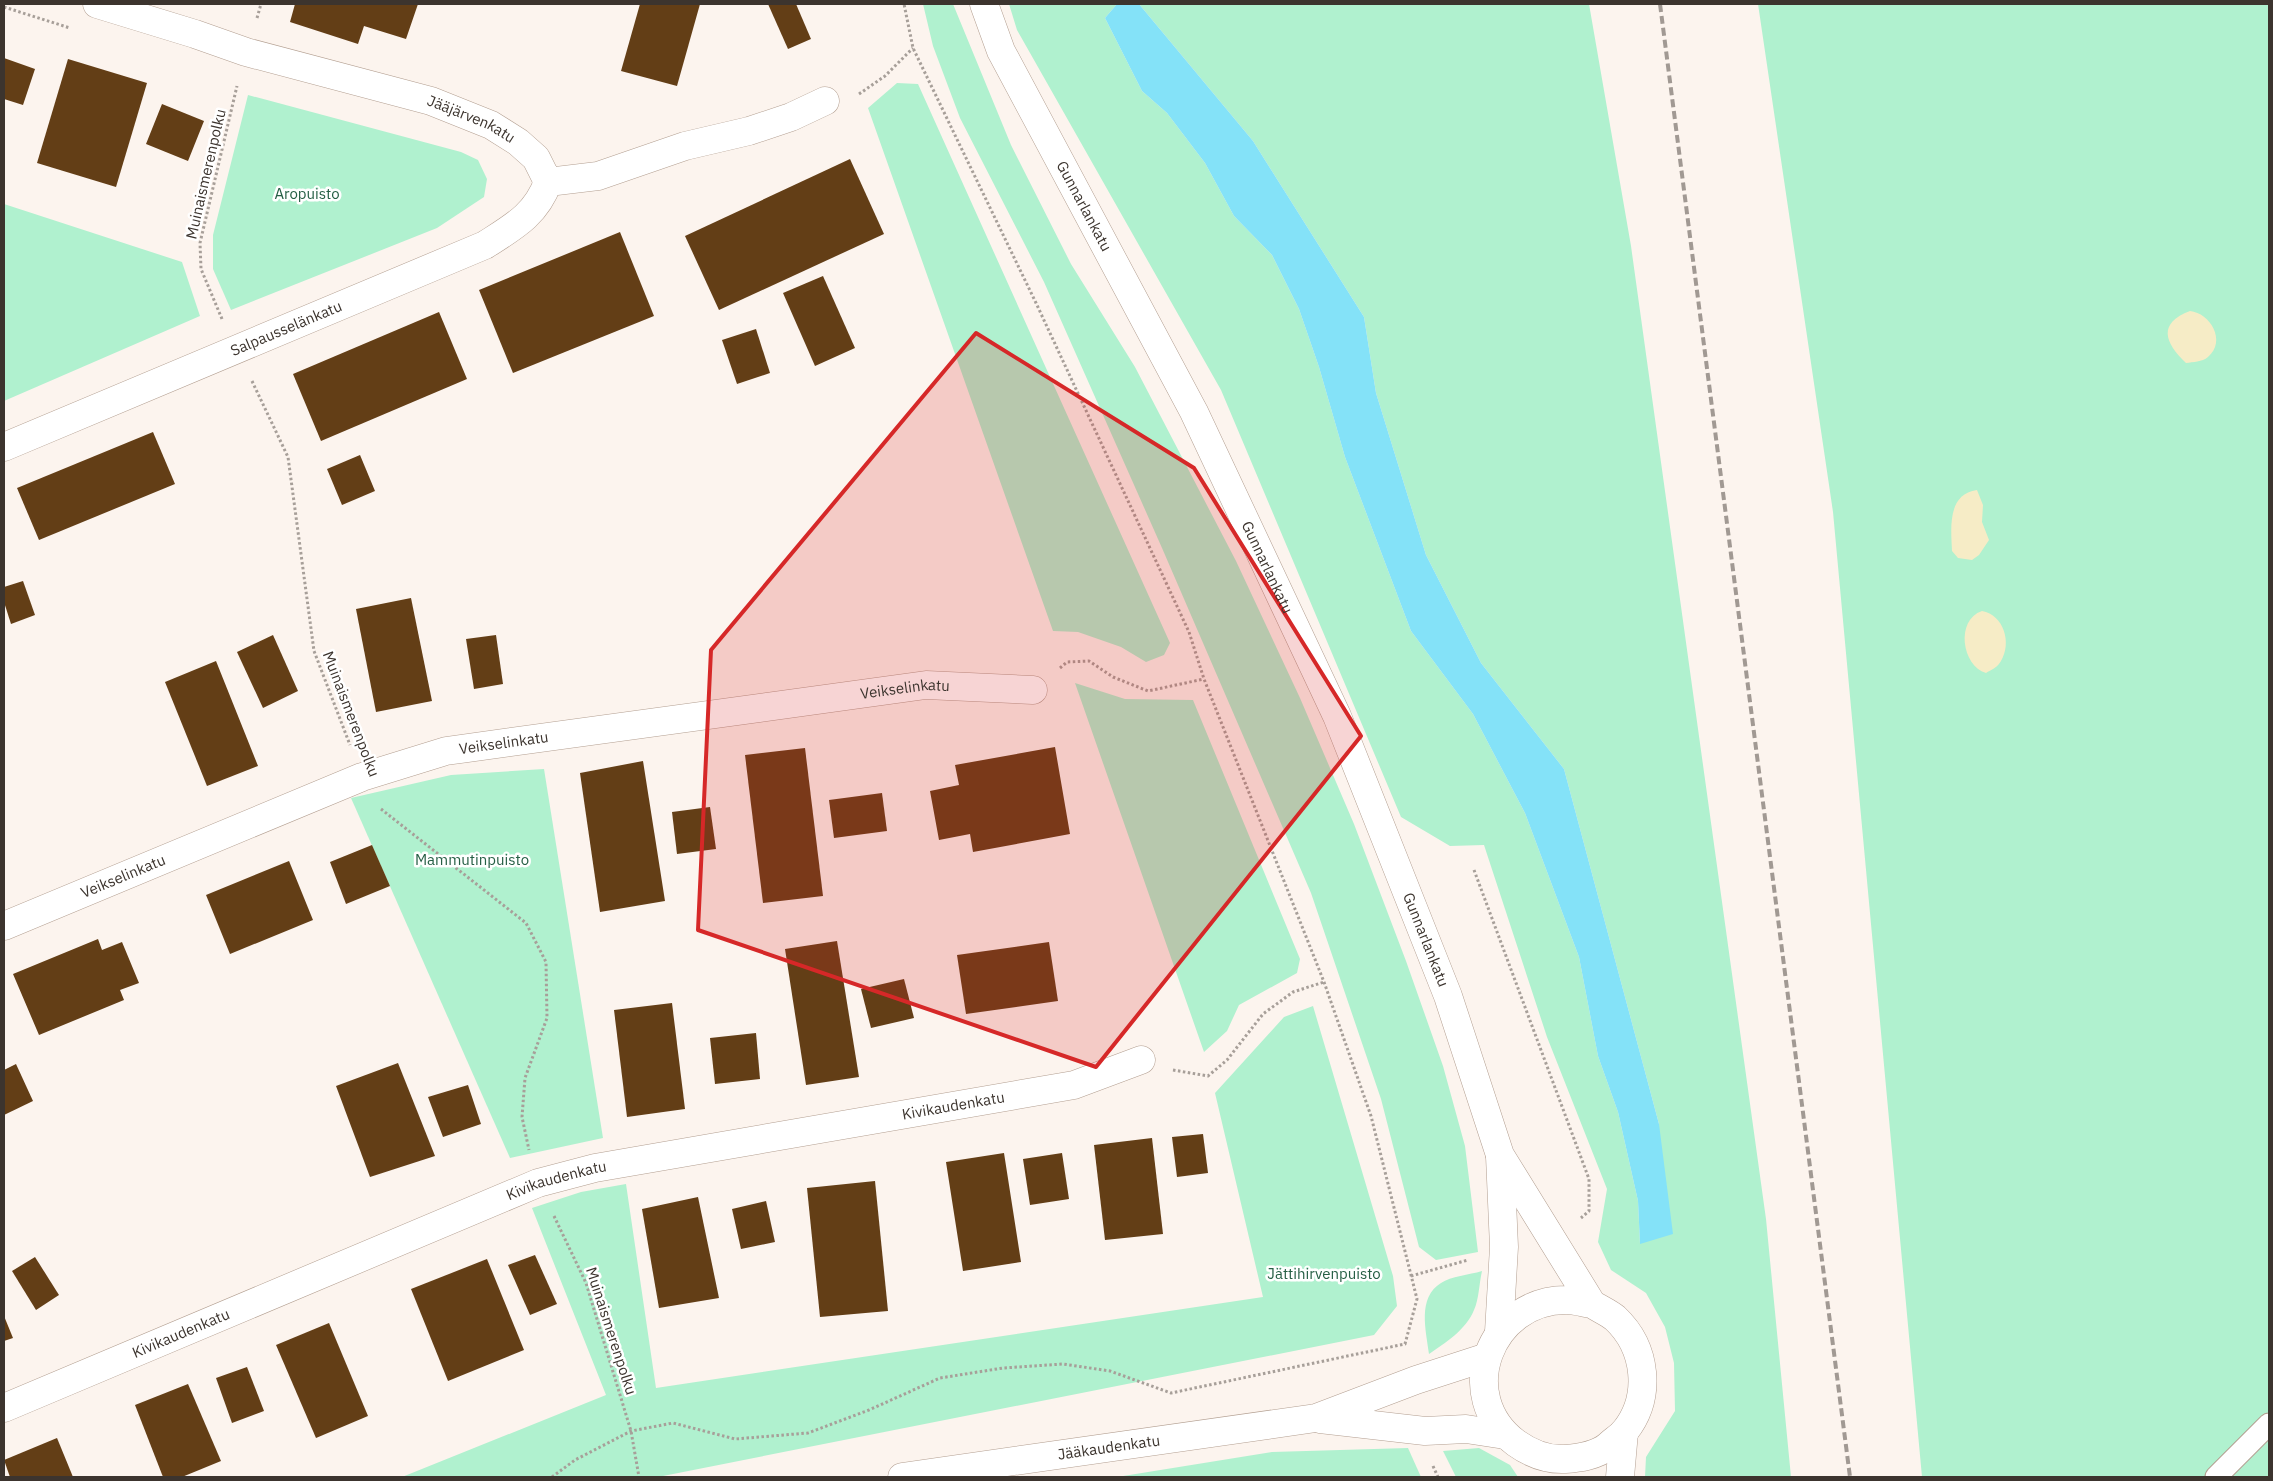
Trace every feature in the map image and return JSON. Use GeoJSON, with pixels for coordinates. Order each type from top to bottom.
{"type":"FeatureCollection","features":[{"type":"Feature","properties":{"kind":"street","name":"Jääjärvenkatu"},"geometry":{"type":"LineString","coordinates":[[96,4],[195,34],[246,52],[431,101],[491,125],[518,142],[536,158],[548,182]]}},
{"type":"Feature","properties":{"kind":"street","name":"Gunnarlankatu"},"geometry":{"type":"LineString","coordinates":[[984,4],[1001,51],[1194,412],[1337,716],[1448,996],[1500,1155],[1592,1304]]}},
{"type":"Feature","properties":{"kind":"street"},"geometry":{"type":"LineString","coordinates":[[548,182],[598,176],[685,146],[749,131],[791,117],[825,101]]}},
{"type":"Feature","properties":{"kind":"street","name":"Salpausselänkatu"},"geometry":{"type":"LineString","coordinates":[[4,446],[485,245],[519,224],[542,199],[548,182]]}},
{"type":"Feature","properties":{"kind":"street","name":"Veikselinkatu"},"geometry":{"type":"LineString","coordinates":[[4,926],[362,777],[446,751],[926,686],[1033,690]]}},
{"type":"Feature","properties":{"kind":"street","name":"Kivikaudenkatu"},"geometry":{"type":"LineString","coordinates":[[4,1408],[538,1183],[595,1168],[1074,1085],[1141,1060]]}},
{"type":"Feature","properties":{"kind":"street","name":"Gunnarlankatu"},"geometry":{"type":"LineString","coordinates":[[1499,1332],[1504,1247],[1500,1155]]}},
{"type":"Feature","properties":{"kind":"street"},"geometry":{"type":"LineString","coordinates":[[1567,1300],[1592,1304],[1614,1317],[1631,1336],[1641,1360],[1644,1386],[1638,1410],[1624,1432],[1605,1448],[1581,1458],[1554,1459],[1528,1452],[1505,1435],[1490,1412],[1484,1384],[1486,1357],[1499,1332],[1519,1313],[1542,1302],[1567,1300]]}},
{"type":"Feature","properties":{"kind":"street","name":"Jääkaudenkatu"},"geometry":{"type":"LineString","coordinates":[[902,1477],[1316,1418],[1416,1380],[1486,1357]]}},
{"type":"Feature","properties":{"kind":"street","name":"Jääkaudenkatu"},"geometry":{"type":"LineString","coordinates":[[1316,1418],[1425,1432],[1466,1429],[1505,1435]]}},
{"type":"Feature","properties":{"kind":"street"},"geometry":{"type":"LineString","coordinates":[[1620,1477],[1624,1432]]}},
{"type":"Feature","properties":{"kind":"street"},"geometry":{"type":"LineString","coordinates":[[1528,1452],[1541,1477]]}},
{"type":"Feature","properties":{"kind":"lane"},"geometry":{"type":"LineString","coordinates":[[2216,1477],[2269,1424]]}},
{"type":"Feature","properties":{"kind":"path","name":"Muinaismerenpolku"},"geometry":{"type":"LineString","coordinates":[[261,4],[246,52],[200,243],[201,269],[288,457],[314,651],[362,777],[382,810],[526,923],[546,962],[547,1018],[525,1078],[522,1116],[538,1183],[586,1283],[630,1431],[639,1477]]}},
{"type":"Feature","properties":{"kind":"path"},"geometry":{"type":"LineString","coordinates":[[552,1477],[575,1460],[630,1431],[673,1422],[735,1439],[808,1432],[869,1410],[940,1378],[1003,1368],[1063,1364],[1110,1371],[1171,1394],[1405,1344],[1417,1299],[1371,1116],[1324,982],[1204,680],[1185,624],[1036,303],[913,48],[904,4]]}},
{"type":"Feature","properties":{"kind":"path"},"geometry":{"type":"LineString","coordinates":[[825,101],[858,94],[885,76],[913,48]]}},
{"type":"Feature","properties":{"kind":"path"},"geometry":{"type":"LineString","coordinates":[[1033,690],[1067,662],[1089,661],[1113,677],[1148,691],[1204,680]]}},
{"type":"Feature","properties":{"kind":"path"},"geometry":{"type":"LineString","coordinates":[[1141,1060],[1178,1071],[1208,1076],[1227,1060],[1263,1014],[1293,992],[1324,982]]}},
{"type":"Feature","properties":{"kind":"highlighted area"},"geometry":{"type":"Polygon","coordinates":[[[976,333],[1194,468],[1361,736],[1096,1067],[698,930],[711,650],[976,333]]]}},
{"type":"Feature","properties":{"kind":"green space"},"geometry":{"type":"Polygon","coordinates":[[[923,4],[953,4],[1011,145],[1071,264],[1135,367],[1236,561],[1300,698],[1354,824],[1406,961],[1443,1066],[1465,1146],[1478,1252],[1436,1260],[1419,1247],[1381,1099],[1311,893],[1162,548],[1044,282],[960,118],[933,46],[923,4]]]}},
{"type":"Feature","properties":{"kind":"green space"},"geometry":{"type":"Polygon","coordinates":[[[1009,4],[1117,4],[1105,18],[1142,91],[1167,113],[1205,163],[1234,216],[1272,255],[1299,309],[1319,367],[1345,457],[1411,631],[1473,714],[1525,813],[1579,957],[1598,1056],[1618,1112],[1638,1201],[1640,1244],[1659,1124],[1564,769],[1481,663],[1426,555],[1376,393],[1364,317],[1253,141],[1139,4],[1589,4],[1631,246],[1766,1219],[1791,1477],[1645,1477],[1646,1457],[1675,1411],[1674,1363],[1665,1327],[1646,1293],[1611,1270],[1598,1242],[1607,1189],[1547,1037],[1484,845],[1450,846],[1401,817],[1221,390],[1017,30],[1009,4]]]}},
{"type":"Feature","properties":{"kind":"green space"},"geometry":{"type":"Polygon","coordinates":[[[1758,4],[2269,4],[2269,1477],[1922,1477],[1833,512],[1758,4]]]}},
{"type":"Feature","properties":{"kind":"green space"},"geometry":{"type":"Polygon","coordinates":[[[897,83],[918,84],[1170,643],[1164,655],[1146,662],[1121,647],[1078,632],[1053,631],[868,108],[897,83]]]}},
{"type":"Feature","properties":{"kind":"green space","name":"Aropuisto"},"geometry":{"type":"Polygon","coordinates":[[[248,95],[461,152],[478,160],[487,179],[484,197],[437,228],[231,310],[213,269],[213,235],[248,95]]]}},
{"type":"Feature","properties":{"kind":"green space"},"geometry":{"type":"Polygon","coordinates":[[[4,204],[182,262],[200,316],[4,401],[4,204]]]}},
{"type":"Feature","properties":{"kind":"green space"},"geometry":{"type":"Polygon","coordinates":[[[1075,683],[1125,699],[1193,700],[1300,959],[1297,973],[1239,1005],[1227,1031],[1204,1052],[1075,683]]]}},
{"type":"Feature","properties":{"kind":"green space","name":"Mammutinpuisto"},"geometry":{"type":"Polygon","coordinates":[[[544,769],[603,1138],[510,1158],[351,798],[451,775],[544,769]]]}},
{"type":"Feature","properties":{"kind":"green space","name":"Jättihirvenpuisto"},"geometry":{"type":"Polygon","coordinates":[[[1313,1006],[1393,1276],[1397,1306],[1374,1335],[658,1477],[402,1477],[606,1395],[532,1208],[581,1192],[626,1184],[656,1388],[1263,1297],[1215,1093],[1284,1017],[1313,1006]]]}},
{"type":"Feature","properties":{"kind":"green space"},"geometry":{"type":"Polygon","coordinates":[[[1482,1271],[1477,1301],[1466,1324],[1429,1354],[1425,1315],[1426,1306],[1433,1289],[1450,1279],[1482,1271]]]}},
{"type":"Feature","properties":{"kind":"green space"},"geometry":{"type":"Polygon","coordinates":[[[1408,1448],[1421,1477],[1117,1477],[1272,1452],[1408,1448]]]}},
{"type":"Feature","properties":{"kind":"green space"},"geometry":{"type":"Polygon","coordinates":[[[1479,1448],[1510,1465],[1518,1477],[1456,1477],[1443,1451],[1479,1448]]]}},
{"type":"Feature","properties":{"kind":"sand"},"geometry":{"type":"Polygon","coordinates":[[[2190,311],[2204,317],[2209,322],[2214,329],[2216,343],[2214,351],[2206,359],[2186,363],[2173,348],[2168,334],[2169,327],[2173,321],[2190,311]]]}},
{"type":"Feature","properties":{"kind":"sand"},"geometry":{"type":"Polygon","coordinates":[[[1977,490],[1983,505],[1982,522],[1989,540],[1979,555],[1972,560],[1958,558],[1952,551],[1953,513],[1960,498],[1967,493],[1977,490]]]}},
{"type":"Feature","properties":{"kind":"sand"},"geometry":{"type":"Polygon","coordinates":[[[1982,611],[1996,618],[2001,624],[2006,638],[2006,646],[2001,661],[1996,667],[1986,673],[1978,669],[1971,662],[1965,643],[1965,633],[1968,624],[1973,616],[1982,611]]]}},
{"type":"Feature","properties":{"kind":"water"},"geometry":{"type":"Polygon","coordinates":[[[1117,4],[1139,4],[1253,141],[1364,317],[1376,393],[1426,555],[1481,663],[1564,769],[1659,1124],[1673,1234],[1640,1244],[1638,1201],[1618,1112],[1598,1056],[1579,957],[1525,813],[1473,714],[1411,631],[1345,457],[1319,367],[1299,309],[1272,255],[1234,216],[1205,163],[1167,113],[1142,91],[1105,18],[1117,4]]]}},
{"type":"Feature","properties":{"kind":"building"},"geometry":{"type":"Polygon","coordinates":[[[295,4],[418,4],[406,39],[364,26],[358,44],[290,22],[295,4]]]}},
{"type":"Feature","properties":{"kind":"building"},"geometry":{"type":"Polygon","coordinates":[[[640,4],[700,4],[677,86],[621,71],[640,4]]]}},
{"type":"Feature","properties":{"kind":"building"},"geometry":{"type":"Polygon","coordinates":[[[768,4],[796,4],[811,39],[788,49],[768,4]]]}},
{"type":"Feature","properties":{"kind":"building"},"geometry":{"type":"Polygon","coordinates":[[[4,58],[35,69],[23,105],[4,99],[4,58]]]}},
{"type":"Feature","properties":{"kind":"building"},"geometry":{"type":"Polygon","coordinates":[[[68,59],[147,83],[116,187],[37,163],[68,59]]]}},
{"type":"Feature","properties":{"kind":"building"},"geometry":{"type":"Polygon","coordinates":[[[162,104],[204,121],[188,161],[146,144],[162,104]]]}},
{"type":"Feature","properties":{"kind":"building"},"geometry":{"type":"Polygon","coordinates":[[[850,159],[884,234],[719,310],[685,236],[850,159]]]}},
{"type":"Feature","properties":{"kind":"building"},"geometry":{"type":"Polygon","coordinates":[[[620,232],[654,316],[513,373],[479,290],[620,232]]]}},
{"type":"Feature","properties":{"kind":"building"},"geometry":{"type":"Polygon","coordinates":[[[823,276],[855,348],[815,366],[783,293],[823,276]]]}},
{"type":"Feature","properties":{"kind":"building"},"geometry":{"type":"Polygon","coordinates":[[[439,312],[467,379],[321,441],[293,374],[439,312]]]}},
{"type":"Feature","properties":{"kind":"building"},"geometry":{"type":"Polygon","coordinates":[[[756,329],[770,373],[737,384],[722,340],[756,329]]]}},
{"type":"Feature","properties":{"kind":"building"},"geometry":{"type":"Polygon","coordinates":[[[153,432],[175,484],[39,540],[17,488],[153,432]]]}},
{"type":"Feature","properties":{"kind":"building"},"geometry":{"type":"Polygon","coordinates":[[[360,455],[375,491],[342,505],[327,469],[360,455]]]}},
{"type":"Feature","properties":{"kind":"building"},"geometry":{"type":"Polygon","coordinates":[[[23,581],[35,615],[11,624],[4,602],[4,587],[23,581]]]}},
{"type":"Feature","properties":{"kind":"building"},"geometry":{"type":"Polygon","coordinates":[[[411,598],[432,701],[376,712],[356,609],[411,598]]]}},
{"type":"Feature","properties":{"kind":"building"},"geometry":{"type":"Polygon","coordinates":[[[273,635],[298,691],[263,708],[237,652],[273,635]]]}},
{"type":"Feature","properties":{"kind":"building"},"geometry":{"type":"Polygon","coordinates":[[[496,635],[503,684],[474,689],[466,639],[496,635]]]}},
{"type":"Feature","properties":{"kind":"building"},"geometry":{"type":"Polygon","coordinates":[[[216,661],[258,766],[207,786],[165,682],[216,661]]]}},
{"type":"Feature","properties":{"kind":"building"},"geometry":{"type":"Polygon","coordinates":[[[1055,747],[1070,834],[973,852],[970,834],[939,840],[930,791],[959,785],[955,765],[1055,747]]]}},
{"type":"Feature","properties":{"kind":"building"},"geometry":{"type":"Polygon","coordinates":[[[805,748],[823,896],[763,903],[745,755],[805,748]]]}},
{"type":"Feature","properties":{"kind":"building"},"geometry":{"type":"Polygon","coordinates":[[[643,761],[665,901],[600,912],[580,773],[643,761]]]}},
{"type":"Feature","properties":{"kind":"building"},"geometry":{"type":"Polygon","coordinates":[[[882,793],[887,831],[834,838],[829,800],[882,793]]]}},
{"type":"Feature","properties":{"kind":"building"},"geometry":{"type":"Polygon","coordinates":[[[710,807],[716,849],[677,854],[672,812],[710,807]]]}},
{"type":"Feature","properties":{"kind":"building"},"geometry":{"type":"Polygon","coordinates":[[[372,845],[390,886],[346,904],[330,862],[372,845]]]}},
{"type":"Feature","properties":{"kind":"building"},"geometry":{"type":"Polygon","coordinates":[[[289,861],[313,920],[230,954],[206,895],[289,861]]]}},
{"type":"Feature","properties":{"kind":"building"},"geometry":{"type":"Polygon","coordinates":[[[98,939],[102,950],[122,942],[139,983],[120,990],[124,1000],[39,1035],[13,974],[98,939]]]}},
{"type":"Feature","properties":{"kind":"building"},"geometry":{"type":"Polygon","coordinates":[[[837,941],[859,1077],[806,1085],[785,949],[837,941]]]}},
{"type":"Feature","properties":{"kind":"building"},"geometry":{"type":"Polygon","coordinates":[[[1049,942],[1058,1001],[966,1014],[957,955],[1049,942]]]}},
{"type":"Feature","properties":{"kind":"building"},"geometry":{"type":"Polygon","coordinates":[[[904,979],[914,1018],[871,1028],[861,989],[904,979]]]}},
{"type":"Feature","properties":{"kind":"building"},"geometry":{"type":"Polygon","coordinates":[[[672,1003],[685,1109],[627,1117],[614,1010],[672,1003]]]}},
{"type":"Feature","properties":{"kind":"building"},"geometry":{"type":"Polygon","coordinates":[[[756,1033],[760,1079],[715,1084],[710,1038],[756,1033]]]}},
{"type":"Feature","properties":{"kind":"building"},"geometry":{"type":"Polygon","coordinates":[[[398,1063],[435,1156],[370,1177],[336,1086],[398,1063]]]}},
{"type":"Feature","properties":{"kind":"building"},"geometry":{"type":"Polygon","coordinates":[[[16,1064],[33,1101],[4,1115],[4,1070],[16,1064]]]}},
{"type":"Feature","properties":{"kind":"building"},"geometry":{"type":"Polygon","coordinates":[[[468,1085],[481,1124],[443,1137],[428,1097],[468,1085]]]}},
{"type":"Feature","properties":{"kind":"building"},"geometry":{"type":"Polygon","coordinates":[[[1203,1134],[1208,1173],[1177,1177],[1172,1137],[1203,1134]]]}},
{"type":"Feature","properties":{"kind":"building"},"geometry":{"type":"Polygon","coordinates":[[[1152,1138],[1163,1234],[1105,1240],[1094,1145],[1152,1138]]]}},
{"type":"Feature","properties":{"kind":"building"},"geometry":{"type":"Polygon","coordinates":[[[1004,1153],[1021,1262],[963,1271],[946,1162],[1004,1153]]]}},
{"type":"Feature","properties":{"kind":"building"},"geometry":{"type":"Polygon","coordinates":[[[1062,1153],[1069,1199],[1030,1205],[1023,1159],[1062,1153]]]}},
{"type":"Feature","properties":{"kind":"building"},"geometry":{"type":"Polygon","coordinates":[[[875,1181],[888,1311],[820,1317],[807,1188],[875,1181]]]}},
{"type":"Feature","properties":{"kind":"building"},"geometry":{"type":"Polygon","coordinates":[[[698,1197],[719,1298],[659,1308],[642,1209],[698,1197]]]}},
{"type":"Feature","properties":{"kind":"building"},"geometry":{"type":"Polygon","coordinates":[[[766,1201],[775,1242],[741,1249],[732,1209],[766,1201]]]}},
{"type":"Feature","properties":{"kind":"building"},"geometry":{"type":"Polygon","coordinates":[[[535,1255],[557,1304],[530,1315],[508,1265],[535,1255]]]}},
{"type":"Feature","properties":{"kind":"building"},"geometry":{"type":"Polygon","coordinates":[[[35,1257],[59,1295],[36,1310],[12,1271],[35,1257]]]}},
{"type":"Feature","properties":{"kind":"building"},"geometry":{"type":"Polygon","coordinates":[[[487,1259],[524,1350],[448,1381],[411,1289],[487,1259]]]}},
{"type":"Feature","properties":{"kind":"building"},"geometry":{"type":"Polygon","coordinates":[[[4,1316],[13,1338],[4,1341],[4,1316]]]}},
{"type":"Feature","properties":{"kind":"building"},"geometry":{"type":"Polygon","coordinates":[[[329,1323],[368,1416],[316,1438],[276,1345],[329,1323]]]}},
{"type":"Feature","properties":{"kind":"building"},"geometry":{"type":"Polygon","coordinates":[[[247,1367],[264,1411],[232,1423],[216,1378],[247,1367]]]}},
{"type":"Feature","properties":{"kind":"building"},"geometry":{"type":"Polygon","coordinates":[[[188,1384],[221,1461],[182,1477],[163,1477],[135,1405],[188,1384]]]}},
{"type":"Feature","properties":{"kind":"building"},"geometry":{"type":"Polygon","coordinates":[[[57,1438],[73,1477],[10,1477],[4,1460],[57,1438]]]}},
{"type":"Feature","properties":{"kind":"railway"},"geometry":{"type":"LineString","coordinates":[[1660,4],[1850,1477]]}}]}
